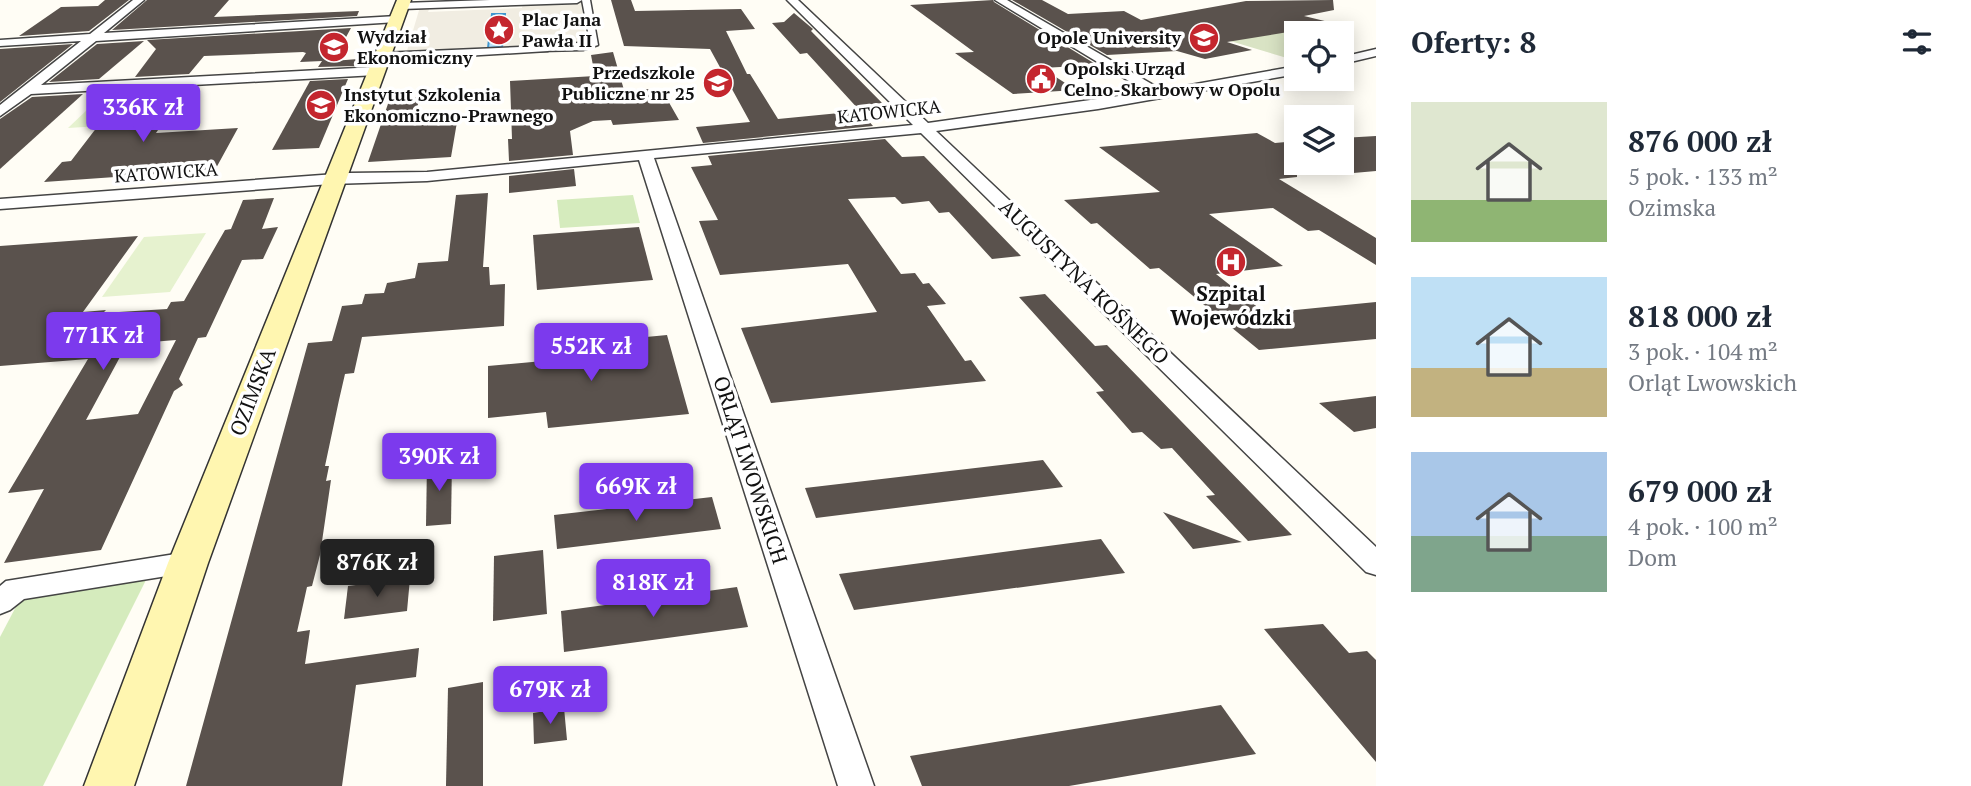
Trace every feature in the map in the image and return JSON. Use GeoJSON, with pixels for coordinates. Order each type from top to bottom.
{"type":"FeatureCollection","features":[{"type":"Feature","properties":{"kind":"main road","name":"OZIMSKA"},"geometry":{"type":"LineString","coordinates":[[109,786],[188,563],[401,8]]}},
{"type":"Feature","properties":{"kind":"street"},"geometry":{"type":"LineString","coordinates":[[0,112],[139,0]]}},
{"type":"Feature","properties":{"kind":"street"},"geometry":{"type":"LineString","coordinates":[[0,43],[92,38],[401,8],[577,0]]}},
{"type":"Feature","properties":{"kind":"street"},"geometry":{"type":"LineString","coordinates":[[28,90],[583,47],[594,43],[586,0]]}},
{"type":"Feature","properties":{"kind":"street","name":"AUGUSTYNA KOŚNEGO"},"geometry":{"type":"LineString","coordinates":[[792,0],[1376,564]]}},
{"type":"Feature","properties":{"kind":"street"},"geometry":{"type":"LineString","coordinates":[[1000,0],[1161,95]]}},
{"type":"Feature","properties":{"kind":"street"},"geometry":{"type":"LineString","coordinates":[[1354,58],[1376,52]]}},
{"type":"Feature","properties":{"kind":"street","name":"KATOWICKA"},"geometry":{"type":"LineString","coordinates":[[0,204],[334,180],[383,180],[925,128],[1161,95],[1284,72]]}},
{"type":"Feature","properties":{"kind":"street","name":"ORLĄT LWOWSKICH"},"geometry":{"type":"LineString","coordinates":[[645,155],[856,786]]}},
{"type":"Feature","properties":{"kind":"street"},"geometry":{"type":"LineString","coordinates":[[0,602],[16,589],[188,563]]}},
{"type":"Feature","properties":{"kind":"green space"},"geometry":{"type":"Polygon","coordinates":[[[1284,28],[1284,57],[1227,40],[1284,28]]]}},
{"type":"Feature","properties":{"kind":"green space"},"geometry":{"type":"Polygon","coordinates":[[[181,104],[166,122],[68,128],[88,109],[181,104]]]}},
{"type":"Feature","properties":{"kind":"green space"},"geometry":{"type":"Polygon","coordinates":[[[633,195],[640,223],[560,228],[557,200],[633,195]]]}},
{"type":"Feature","properties":{"kind":"green space"},"geometry":{"type":"Polygon","coordinates":[[[206,233],[170,292],[102,297],[144,237],[206,233]]]}},
{"type":"Feature","properties":{"kind":"green space"},"geometry":{"type":"Polygon","coordinates":[[[146,580],[43,786],[0,786],[0,637],[20,599],[146,580]]]}},
{"type":"Feature","properties":{"kind":"shaded area","name":"Plac Jana Pawła II"},"geometry":{"type":"Polygon","coordinates":[[[581,1],[586,43],[579,46],[406,54],[420,7],[430,7],[428,12],[522,8],[523,3],[581,1]]]}},
{"type":"Feature","properties":{"kind":"water"},"geometry":{"type":"Polygon","coordinates":[[[492,14],[505,14],[502,47],[488,48],[492,14]]]}},
{"type":"Feature","properties":{"kind":"building"},"geometry":{"type":"Polygon","coordinates":[[[105,0],[129,0],[89,31],[19,36],[61,7],[98,6],[105,0]]]}},
{"type":"Feature","properties":{"kind":"building"},"geometry":{"type":"Polygon","coordinates":[[[147,0],[229,0],[214,17],[359,11],[357,16],[112,30],[147,0]]]}},
{"type":"Feature","properties":{"kind":"building"},"geometry":{"type":"Polygon","coordinates":[[[611,0],[631,0],[635,11],[741,9],[755,29],[726,31],[747,74],[750,74],[778,119],[860,111],[873,126],[703,143],[696,127],[750,122],[710,49],[624,46],[611,0]]]}},
{"type":"Feature","properties":{"kind":"building"},"geometry":{"type":"Polygon","coordinates":[[[993,0],[1097,65],[1042,68],[1076,90],[1013,94],[955,53],[974,52],[910,5],[993,0]]]}},
{"type":"Feature","properties":{"kind":"building"},"geometry":{"type":"Polygon","coordinates":[[[1012,0],[1042,0],[1068,14],[1124,11],[1141,20],[1246,1],[1333,0],[1334,10],[1304,16],[1325,21],[1284,21],[1284,33],[1227,42],[1252,50],[1205,59],[1177,51],[1107,55],[1012,0]]]}},
{"type":"Feature","properties":{"kind":"building"},"geometry":{"type":"Polygon","coordinates":[[[794,13],[813,29],[811,31],[889,110],[861,112],[807,53],[800,54],[772,23],[784,22],[794,13]]]}},
{"type":"Feature","properties":{"kind":"building"},"geometry":{"type":"Polygon","coordinates":[[[351,28],[333,61],[358,59],[355,66],[318,67],[322,61],[300,62],[306,53],[303,52],[204,56],[189,74],[135,77],[156,49],[147,40],[351,28]]]}},
{"type":"Feature","properties":{"kind":"building"},"geometry":{"type":"Polygon","coordinates":[[[144,41],[99,79],[49,82],[97,44],[144,41]]]}},
{"type":"Feature","properties":{"kind":"building"},"geometry":{"type":"Polygon","coordinates":[[[73,44],[0,102],[0,49],[73,44]]]}},
{"type":"Feature","properties":{"kind":"building"},"geometry":{"type":"Polygon","coordinates":[[[613,52],[624,90],[652,89],[654,93],[663,92],[679,120],[613,125],[611,120],[593,121],[570,131],[573,155],[509,161],[508,139],[512,139],[510,81],[595,76],[591,55],[613,52]]]}},
{"type":"Feature","properties":{"kind":"building"},"geometry":{"type":"Polygon","coordinates":[[[348,79],[319,148],[272,150],[310,81],[348,79]]]}},
{"type":"Feature","properties":{"kind":"building"},"geometry":{"type":"Polygon","coordinates":[[[178,89],[146,128],[160,127],[156,133],[238,128],[215,170],[44,182],[62,162],[71,161],[124,92],[178,89]]]}},
{"type":"Feature","properties":{"kind":"building"},"geometry":{"type":"Polygon","coordinates":[[[83,94],[0,169],[0,119],[32,97],[83,94]]]}},
{"type":"Feature","properties":{"kind":"building"},"geometry":{"type":"Polygon","coordinates":[[[421,97],[414,114],[418,114],[415,124],[457,122],[451,157],[368,162],[390,98],[421,97]]]}},
{"type":"Feature","properties":{"kind":"building"},"geometry":{"type":"Polygon","coordinates":[[[1257,133],[1275,143],[1284,142],[1284,175],[1297,177],[1279,179],[1376,238],[1376,265],[1319,230],[1308,231],[1273,208],[1209,214],[1283,266],[1216,274],[1265,313],[1376,302],[1376,339],[1259,350],[1159,268],[1150,269],[1097,223],[1091,224],[1064,200],[1160,192],[1099,147],[1257,133]]]}},
{"type":"Feature","properties":{"kind":"building"},"geometry":{"type":"Polygon","coordinates":[[[1376,136],[1376,171],[1354,173],[1354,137],[1376,136]]]}},
{"type":"Feature","properties":{"kind":"building"},"geometry":{"type":"Polygon","coordinates":[[[885,139],[902,157],[924,156],[1021,256],[992,259],[949,212],[939,213],[929,201],[902,204],[895,197],[848,199],[901,274],[915,273],[923,284],[929,283],[946,304],[927,306],[965,361],[971,360],[986,381],[771,403],[741,328],[877,312],[848,264],[720,275],[699,221],[718,220],[691,167],[712,165],[708,156],[885,139]]]}},
{"type":"Feature","properties":{"kind":"building"},"geometry":{"type":"Polygon","coordinates":[[[574,169],[576,186],[509,193],[509,176],[574,169]]]}},
{"type":"Feature","properties":{"kind":"building"},"geometry":{"type":"Polygon","coordinates":[[[488,193],[483,267],[489,267],[490,285],[505,284],[504,326],[362,337],[354,373],[345,374],[339,400],[325,466],[329,466],[326,481],[331,480],[320,555],[312,586],[307,587],[297,632],[310,630],[305,664],[419,648],[416,677],[356,685],[342,786],[186,786],[308,343],[332,341],[342,306],[362,304],[365,294],[384,293],[387,283],[415,278],[418,263],[448,261],[456,195],[488,193]]]}},
{"type":"Feature","properties":{"kind":"building"},"geometry":{"type":"Polygon","coordinates":[[[274,198],[262,229],[278,227],[263,259],[242,260],[206,337],[198,338],[179,379],[183,385],[174,391],[101,550],[4,563],[44,489],[8,493],[88,359],[0,366],[0,246],[138,236],[83,312],[167,309],[171,302],[184,301],[225,230],[231,229],[243,200],[274,198]],[[176,340],[127,344],[86,420],[138,414],[176,340]]]}},
{"type":"Feature","properties":{"kind":"building"},"geometry":{"type":"Polygon","coordinates":[[[639,227],[653,280],[537,290],[533,235],[639,227]]]}},
{"type":"Feature","properties":{"kind":"building"},"geometry":{"type":"Polygon","coordinates":[[[1045,294],[1095,346],[1107,345],[1292,535],[1248,541],[1206,496],[1215,495],[1172,448],[1161,449],[1142,432],[1132,433],[1096,392],[1104,391],[1019,297],[1045,294]]]}},
{"type":"Feature","properties":{"kind":"building"},"geometry":{"type":"Polygon","coordinates":[[[667,335],[689,414],[548,428],[546,412],[488,418],[488,366],[543,361],[542,347],[667,335]]]}},
{"type":"Feature","properties":{"kind":"building"},"geometry":{"type":"Polygon","coordinates":[[[1376,396],[1376,428],[1354,432],[1319,403],[1376,396]]]}},
{"type":"Feature","properties":{"kind":"building"},"geometry":{"type":"Polygon","coordinates":[[[452,460],[451,524],[426,526],[427,463],[452,460]]]}},
{"type":"Feature","properties":{"kind":"building"},"geometry":{"type":"Polygon","coordinates":[[[1043,460],[1063,487],[816,518],[805,488],[1043,460]]]}},
{"type":"Feature","properties":{"kind":"building"},"geometry":{"type":"Polygon","coordinates":[[[712,497],[721,529],[557,549],[554,515],[712,497]]]}},
{"type":"Feature","properties":{"kind":"building"},"geometry":{"type":"Polygon","coordinates":[[[1163,512],[1242,542],[1193,549],[1163,512]]]}},
{"type":"Feature","properties":{"kind":"building"},"geometry":{"type":"Polygon","coordinates":[[[1101,539],[1125,573],[854,610],[839,574],[1101,539]]]}},
{"type":"Feature","properties":{"kind":"building"},"geometry":{"type":"Polygon","coordinates":[[[543,550],[547,614],[493,621],[494,556],[543,550]]]}},
{"type":"Feature","properties":{"kind":"building"},"geometry":{"type":"Polygon","coordinates":[[[410,578],[407,611],[344,619],[348,586],[410,578]]]}},
{"type":"Feature","properties":{"kind":"building"},"geometry":{"type":"Polygon","coordinates":[[[737,587],[748,627],[564,652],[561,611],[737,587]]]}},
{"type":"Feature","properties":{"kind":"building"},"geometry":{"type":"Polygon","coordinates":[[[1323,624],[1349,653],[1367,651],[1376,660],[1376,762],[1264,629],[1323,624]]]}},
{"type":"Feature","properties":{"kind":"building"},"geometry":{"type":"Polygon","coordinates":[[[483,682],[483,786],[446,786],[448,688],[483,682]]]}},
{"type":"Feature","properties":{"kind":"building"},"geometry":{"type":"Polygon","coordinates":[[[1221,705],[1256,754],[1069,786],[922,786],[910,756],[1221,705]]]}},
{"type":"Feature","properties":{"kind":"building"},"geometry":{"type":"Polygon","coordinates":[[[564,708],[567,740],[534,744],[533,713],[564,708]]]}},
{"type":"Feature","properties":{"kind":"place","name":"Plac Jana Pawła II"},"geometry":{"type":"Point","coordinates":[499,30]}},
{"type":"Feature","properties":{"kind":"place","name":"Opole University"},"geometry":{"type":"Point","coordinates":[1204,38]}},
{"type":"Feature","properties":{"kind":"place","name":"Wydział Ekonomiczny"},"geometry":{"type":"Point","coordinates":[334,47]}},
{"type":"Feature","properties":{"kind":"place","name":"Opolski Urząd Celno-Skarbowy w Opolu"},"geometry":{"type":"Point","coordinates":[1041,79]}},
{"type":"Feature","properties":{"kind":"place","name":"Przedszkole Publiczne nr 25"},"geometry":{"type":"Point","coordinates":[718,83]}},
{"type":"Feature","properties":{"kind":"place","name":"Instytut Szkolenia Ekonomiczno-Prawnego"},"geometry":{"type":"Point","coordinates":[321,105]}},
{"type":"Feature","properties":{"kind":"place","name":"Szpital Wojewódzki"},"geometry":{"type":"Point","coordinates":[1231,262]}}]}
